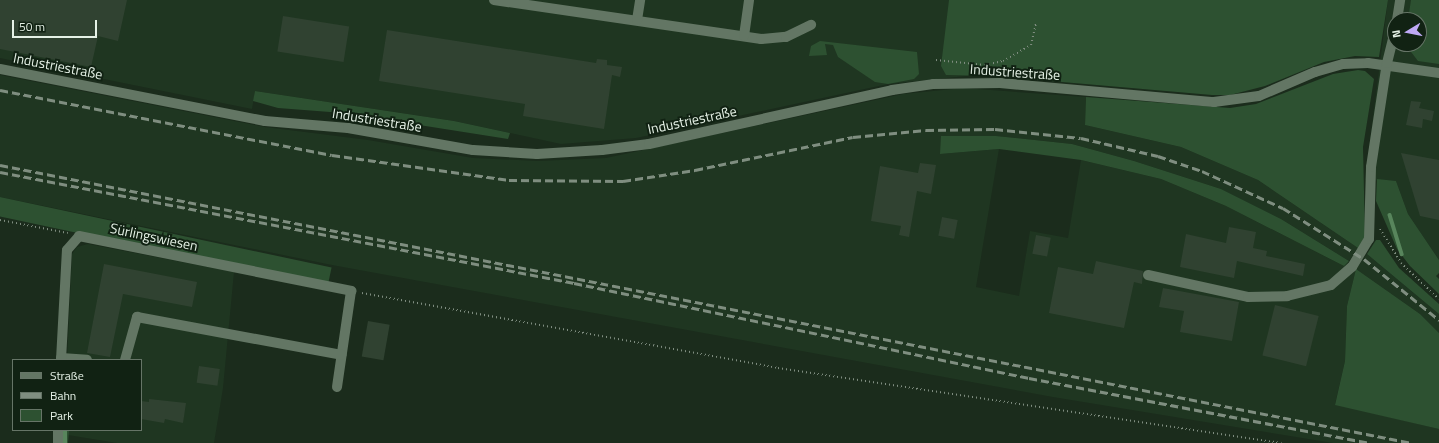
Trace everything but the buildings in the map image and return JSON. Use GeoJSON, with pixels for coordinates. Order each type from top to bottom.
{"type":"FeatureCollection","features":[{"type":"Feature","properties":{"kind":"street"},"geometry":{"type":"LineString","coordinates":[[494,0],[744,36],[777,38],[811,25]]}},
{"type":"Feature","properties":{"kind":"street"},"geometry":{"type":"LineString","coordinates":[[636,20],[640,0]]}},
{"type":"Feature","properties":{"kind":"street"},"geometry":{"type":"LineString","coordinates":[[744,36],[749,0]]}},
{"type":"Feature","properties":{"kind":"street"},"geometry":{"type":"LineString","coordinates":[[1398,12],[1400,0]]}},
{"type":"Feature","properties":{"kind":"street"},"geometry":{"type":"LineString","coordinates":[[1148,275],[1248,297],[1294,295],[1331,285],[1352,267],[1369,239],[1371,217],[1370,181],[1390,52]]}},
{"type":"Feature","properties":{"kind":"street","name":"Industriestraße"},"geometry":{"type":"LineString","coordinates":[[0,69],[265,121],[348,128],[473,150],[537,154],[602,150],[648,144],[892,90],[933,84],[1000,83],[1191,101],[1224,102],[1259,96],[1315,72],[1343,64],[1387,65],[1439,73]]}},
{"type":"Feature","properties":{"kind":"street"},"geometry":{"type":"LineString","coordinates":[[61,359],[67,250],[79,236]]}},
{"type":"Feature","properties":{"kind":"street","name":"Sürlingswiesen"},"geometry":{"type":"LineString","coordinates":[[79,236],[351,291]]}},
{"type":"Feature","properties":{"kind":"street"},"geometry":{"type":"LineString","coordinates":[[337,387],[351,291]]}},
{"type":"Feature","properties":{"kind":"street"},"geometry":{"type":"LineString","coordinates":[[125,359],[137,317],[342,355]]}},
{"type":"Feature","properties":{"kind":"street"},"geometry":{"type":"LineString","coordinates":[[58,431],[58,443]]}},
{"type":"Feature","properties":{"kind":"path"},"geometry":{"type":"LineString","coordinates":[[936,60],[985,65],[1003,61],[1031,45],[1034,40],[1036,23]]}},
{"type":"Feature","properties":{"kind":"path"},"geometry":{"type":"LineString","coordinates":[[1371,217],[1401,263],[1439,299]]}},
{"type":"Feature","properties":{"kind":"path"},"geometry":{"type":"LineString","coordinates":[[0,220],[79,236]]}},
{"type":"Feature","properties":{"kind":"path"},"geometry":{"type":"LineString","coordinates":[[351,291],[778,368],[1281,443]]}},
{"type":"Feature","properties":{"kind":"shaded area"},"geometry":{"type":"Polygon","coordinates":[[[0,0],[975,0],[976,75],[888,84],[636,138],[561,144],[454,121],[255,91],[252,109],[0,58],[0,0]]]}},
{"type":"Feature","properties":{"kind":"shaded area"},"geometry":{"type":"Polygon","coordinates":[[[1388,0],[1439,0],[1439,260],[1408,214],[1396,181],[1365,180],[1388,0]]]}},
{"type":"Feature","properties":{"kind":"shaded area"},"geometry":{"type":"Polygon","coordinates":[[[0,75],[265,127],[368,140],[473,158],[538,161],[606,158],[903,94],[963,88],[1086,97],[1085,125],[1181,147],[1258,180],[1358,248],[1349,261],[1281,219],[1221,189],[1134,161],[1072,144],[996,136],[940,154],[999,149],[976,287],[1019,296],[1030,231],[1068,238],[1081,160],[1161,179],[1226,206],[1344,266],[1347,262],[1356,269],[1347,306],[1345,361],[1335,404],[1439,429],[1439,443],[1333,443],[1053,397],[332,265],[0,197],[0,75]]]}},
{"type":"Feature","properties":{"kind":"shaded area"},"geometry":{"type":"Polygon","coordinates":[[[88,244],[234,272],[223,388],[214,443],[117,443],[68,435],[69,431],[142,431],[142,359],[67,359],[72,254],[77,247],[88,244]]]}},
{"type":"Feature","properties":{"kind":"shaded area"},"geometry":{"type":"Polygon","coordinates":[[[1367,254],[1439,314],[1439,333],[1420,314],[1356,269],[1367,254]]]}},
{"type":"Feature","properties":{"kind":"green space"},"geometry":{"type":"Polygon","coordinates":[[[949,0],[1388,0],[1379,57],[1355,56],[1324,62],[1265,86],[1230,95],[1212,95],[994,76],[946,75],[941,66],[949,0]]]}},
{"type":"Feature","properties":{"kind":"green space"},"geometry":{"type":"Polygon","coordinates":[[[1411,0],[1439,0],[1439,64],[1418,61],[1411,52],[1427,52],[1427,12],[1409,12],[1411,0]]]}},
{"type":"Feature","properties":{"kind":"green space"},"geometry":{"type":"Polygon","coordinates":[[[820,41],[917,52],[919,74],[914,79],[888,84],[875,82],[838,57],[833,45],[825,44],[827,55],[809,56],[811,46],[820,41]]]}},
{"type":"Feature","properties":{"kind":"green space"},"geometry":{"type":"Polygon","coordinates":[[[1358,70],[1365,71],[1374,79],[1363,147],[1365,237],[1358,248],[1258,180],[1181,147],[1085,125],[1086,97],[1230,108],[1256,104],[1333,74],[1358,70]]]}},
{"type":"Feature","properties":{"kind":"green space"},"geometry":{"type":"Polygon","coordinates":[[[255,91],[454,121],[510,133],[508,139],[343,113],[278,108],[253,101],[255,91]]]}},
{"type":"Feature","properties":{"kind":"green space"},"geometry":{"type":"Polygon","coordinates":[[[941,136],[996,136],[1072,144],[1134,161],[1221,189],[1281,219],[1349,261],[1344,266],[1226,206],[1161,179],[1081,160],[999,149],[940,154],[941,136]]]}},
{"type":"Feature","properties":{"kind":"green space"},"geometry":{"type":"Polygon","coordinates":[[[1377,179],[1396,181],[1408,214],[1439,260],[1439,273],[1436,276],[1439,279],[1439,294],[1410,266],[1397,249],[1376,201],[1377,179]]]}},
{"type":"Feature","properties":{"kind":"green space"},"geometry":{"type":"Polygon","coordinates":[[[0,197],[332,267],[328,286],[0,216],[0,197]]]}},
{"type":"Feature","properties":{"kind":"green space"},"geometry":{"type":"Polygon","coordinates":[[[1376,240],[1380,240],[1399,268],[1439,304],[1439,314],[1367,254],[1376,240]]]}},
{"type":"Feature","properties":{"kind":"green space"},"geometry":{"type":"Polygon","coordinates":[[[1356,269],[1420,314],[1439,333],[1439,429],[1335,405],[1345,361],[1347,306],[1356,269]]]}},
{"type":"Feature","properties":{"kind":"green space"},"geometry":{"type":"Polygon","coordinates":[[[62,431],[69,431],[68,443],[62,443],[62,431]]]}},
{"type":"Feature","properties":{"kind":"waterway"},"geometry":{"type":"LineString","coordinates":[[1390,215],[1402,254]]}},
{"type":"Feature","properties":{"kind":"waterway"},"geometry":{"type":"LineString","coordinates":[[65,431],[65,443]]}},
{"type":"Feature","properties":{"kind":"railway"},"geometry":{"type":"LineString","coordinates":[[0,90],[332,155],[509,180],[623,181],[695,170],[853,137],[926,130],[995,129],[1081,138],[1158,156],[1202,171],[1283,208],[1364,259],[1439,320]]}},
{"type":"Feature","properties":{"kind":"railway"},"geometry":{"type":"LineString","coordinates":[[0,165],[1412,443]]}},
{"type":"Feature","properties":{"kind":"railway"},"geometry":{"type":"LineString","coordinates":[[0,172],[574,283],[1029,378],[1369,443]]}}]}
